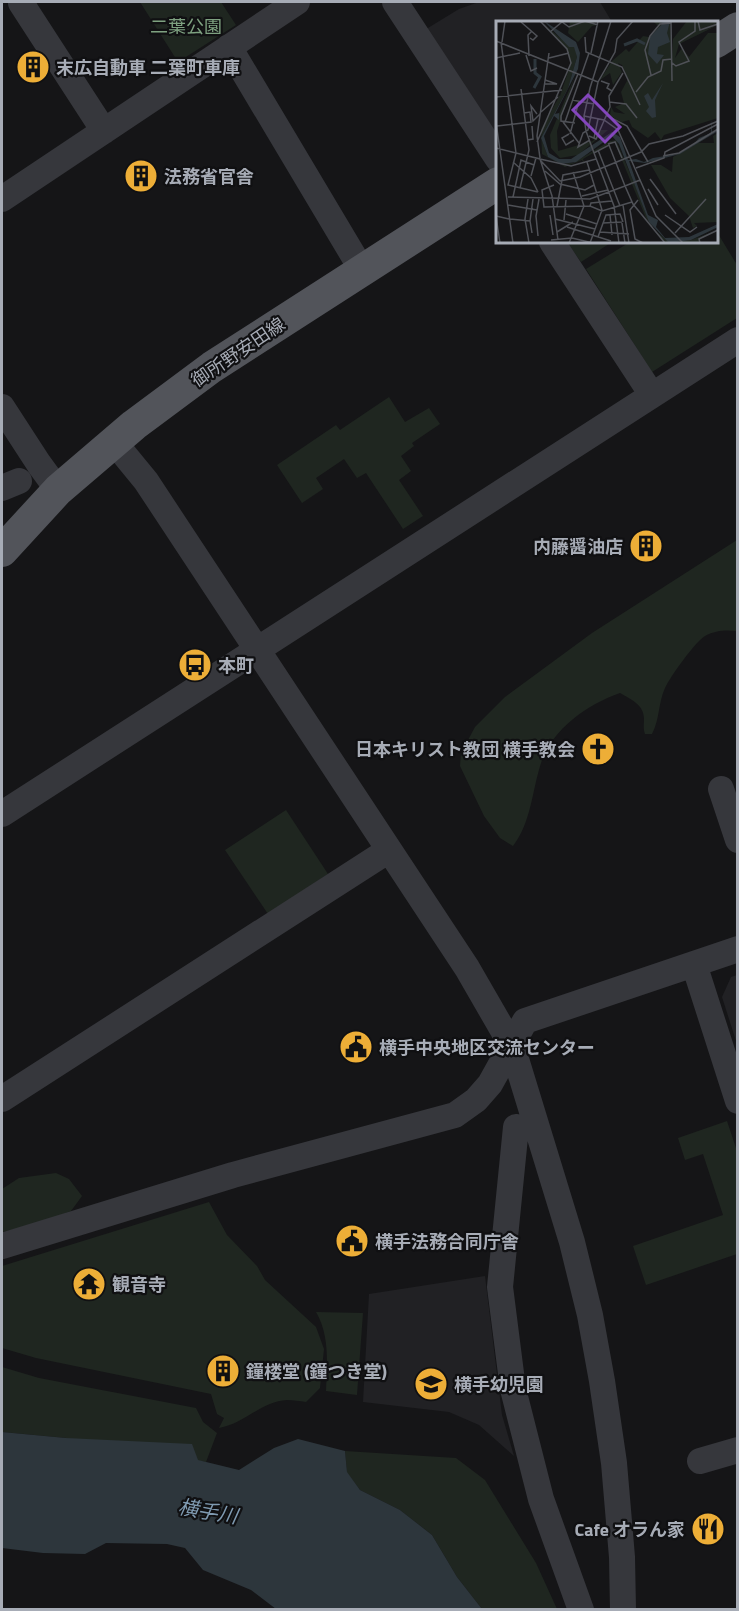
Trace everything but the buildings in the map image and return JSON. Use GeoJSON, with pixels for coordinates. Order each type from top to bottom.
{"type":"FeatureCollection","features":[{"type":"Feature","properties":{"kind":"main road"},"geometry":{"type":"LineString","coordinates":[[718,41],[738,28]]}},
{"type":"Feature","properties":{"kind":"main road","name":"御所野安田線"},"geometry":{"type":"LineString","coordinates":[[2,551],[58,490],[114,442],[212,367],[496,184]]}},
{"type":"Feature","properties":{"kind":"street"},"geometry":{"type":"LineString","coordinates":[[24,2],[21,3],[104,131]]}},
{"type":"Feature","properties":{"kind":"street"},"geometry":{"type":"LineString","coordinates":[[2,199],[297,2]]}},
{"type":"Feature","properties":{"kind":"street"},"geometry":{"type":"LineString","coordinates":[[395,2],[496,156]]}},
{"type":"Feature","properties":{"kind":"street"},"geometry":{"type":"LineString","coordinates":[[229,47],[362,270]]}},
{"type":"Feature","properties":{"kind":"street"},"geometry":{"type":"LineString","coordinates":[[553,243],[652,395]]}},
{"type":"Feature","properties":{"kind":"street"},"geometry":{"type":"LineString","coordinates":[[2,814],[738,340]]}},
{"type":"Feature","properties":{"kind":"street"},"geometry":{"type":"LineString","coordinates":[[2,407],[58,490]]}},
{"type":"Feature","properties":{"kind":"street"},"geometry":{"type":"LineString","coordinates":[[114,442],[146,481],[467,968],[512,1046],[572,1242],[590,1315],[614,1462],[622,1557],[623,1610]]}},
{"type":"Feature","properties":{"kind":"street"},"geometry":{"type":"LineString","coordinates":[[721,789],[738,840]]}},
{"type":"Feature","properties":{"kind":"street"},"geometry":{"type":"LineString","coordinates":[[2,1099],[389,850]]}},
{"type":"Feature","properties":{"kind":"street"},"geometry":{"type":"LineString","coordinates":[[2,1246],[233,1175],[455,1115],[476,1100],[490,1084],[525,1021],[738,949]]}},
{"type":"Feature","properties":{"kind":"street"},"geometry":{"type":"LineString","coordinates":[[694,964],[738,1101]]}},
{"type":"Feature","properties":{"kind":"street"},"geometry":{"type":"LineString","coordinates":[[516,1126],[500,1287],[513,1389],[541,1499],[581,1610]]}},
{"type":"Feature","properties":{"kind":"street"},"geometry":{"type":"LineString","coordinates":[[700,1461],[738,1450]]}},
{"type":"Feature","properties":{"kind":"shaded area"},"geometry":{"type":"Polygon","coordinates":[[[479,2],[600,2],[611,21],[496,21],[496,140],[423,31],[459,9],[479,2]]]}},
{"type":"Feature","properties":{"kind":"shaded area"},"geometry":{"type":"Polygon","coordinates":[[[738,975],[737,1044],[722,997],[731,977],[738,975]]]}},
{"type":"Feature","properties":{"kind":"shaded area","name":"横手幼児園"},"geometry":{"type":"Polygon","coordinates":[[[485,1276],[502,1415],[514,1456],[479,1425],[449,1412],[363,1402],[369,1294],[485,1276]]]}},
{"type":"Feature","properties":{"kind":"green space","name":"二葉公園"},"geometry":{"type":"Polygon","coordinates":[[[140,2],[221,2],[236,25],[178,62],[140,2]]]}},
{"type":"Feature","properties":{"kind":"green space"},"geometry":{"type":"Polygon","coordinates":[[[718,234],[737,265],[737,318],[652,372],[586,269],[628,243],[718,243],[718,234]]]}},
{"type":"Feature","properties":{"kind":"green space"},"geometry":{"type":"Polygon","coordinates":[[[568,243],[610,243],[581,262],[568,243]]]}},
{"type":"Feature","properties":{"kind":"green space"},"geometry":{"type":"Polygon","coordinates":[[[389,397],[405,422],[429,408],[440,424],[412,443],[414,446],[401,456],[411,471],[399,480],[423,516],[403,529],[366,473],[357,478],[344,459],[316,478],[323,489],[302,503],[277,465],[336,425],[340,430],[389,397]]]}},
{"type":"Feature","properties":{"kind":"green space"},"geometry":{"type":"Polygon","coordinates":[[[737,540],[737,631],[709,634],[689,652],[665,688],[652,734],[645,734],[642,709],[620,693],[596,704],[573,719],[553,739],[546,751],[519,837],[513,846],[500,838],[484,816],[460,766],[461,753],[475,727],[505,697],[592,633],[737,540]]]}},
{"type":"Feature","properties":{"kind":"green space"},"geometry":{"type":"Polygon","coordinates":[[[286,810],[328,874],[268,914],[225,850],[286,810]]]}},
{"type":"Feature","properties":{"kind":"green space"},"geometry":{"type":"Polygon","coordinates":[[[727,1121],[737,1151],[737,1254],[646,1285],[633,1246],[723,1215],[703,1154],[685,1160],[678,1138],[727,1121]]]}},
{"type":"Feature","properties":{"kind":"green space"},"geometry":{"type":"Polygon","coordinates":[[[56,1173],[69,1179],[82,1196],[71,1211],[32,1226],[2,1232],[2,1189],[19,1178],[56,1173]]]}},
{"type":"Feature","properties":{"kind":"green space"},"geometry":{"type":"Polygon","coordinates":[[[209,1202],[227,1235],[257,1266],[265,1280],[316,1327],[324,1349],[320,1388],[306,1402],[278,1401],[237,1422],[219,1428],[224,1418],[217,1414],[211,1394],[36,1358],[2,1348],[2,1266],[209,1202]]]}},
{"type":"Feature","properties":{"kind":"green space"},"geometry":{"type":"Polygon","coordinates":[[[316,1312],[363,1313],[357,1395],[326,1391],[326,1340],[316,1312]]]}},
{"type":"Feature","properties":{"kind":"green space"},"geometry":{"type":"Polygon","coordinates":[[[2,1367],[39,1378],[196,1408],[203,1422],[217,1433],[206,1462],[66,1438],[2,1432],[2,1367]]]}},
{"type":"Feature","properties":{"kind":"green space"},"geometry":{"type":"Polygon","coordinates":[[[345,1451],[456,1458],[485,1480],[536,1563],[557,1609],[482,1609],[457,1577],[432,1535],[400,1510],[360,1490],[347,1473],[345,1451]]]}},
{"type":"Feature","properties":{"kind":"water","name":"横手川"},"geometry":{"type":"Polygon","coordinates":[[[2,1432],[66,1438],[192,1444],[198,1460],[239,1470],[274,1448],[298,1439],[345,1451],[347,1472],[360,1490],[400,1510],[432,1535],[457,1577],[482,1609],[276,1609],[251,1590],[203,1570],[185,1548],[167,1544],[106,1543],[85,1554],[43,1553],[2,1548],[2,1432]]]}},
{"type":"Feature","properties":{"kind":"place","name":"末広自動車 二葉町車庫"},"geometry":{"type":"Point","coordinates":[33,67]}},
{"type":"Feature","properties":{"kind":"place","name":"法務省官舎"},"geometry":{"type":"Point","coordinates":[141,176]}},
{"type":"Feature","properties":{"kind":"place","name":"内藤醤油店"},"geometry":{"type":"Point","coordinates":[646,546]}},
{"type":"Feature","properties":{"kind":"place","name":"本町"},"geometry":{"type":"Point","coordinates":[195,665]}},
{"type":"Feature","properties":{"kind":"place","name":"日本キリスト教団 横手教会"},"geometry":{"type":"Point","coordinates":[598,749]}},
{"type":"Feature","properties":{"kind":"place","name":"横手中央地区交流センター"},"geometry":{"type":"Point","coordinates":[356,1047]}},
{"type":"Feature","properties":{"kind":"place","name":"横手法務合同庁舎"},"geometry":{"type":"Point","coordinates":[352,1241]}},
{"type":"Feature","properties":{"kind":"place","name":"観音寺"},"geometry":{"type":"Point","coordinates":[89,1284]}},
{"type":"Feature","properties":{"kind":"place","name":"鐘楼堂 (鐘つき堂)"},"geometry":{"type":"Point","coordinates":[223,1371]}},
{"type":"Feature","properties":{"kind":"place","name":"横手幼児園"},"geometry":{"type":"Point","coordinates":[431,1384]}},
{"type":"Feature","properties":{"kind":"place","name":"Cafe オラん家"},"geometry":{"type":"Point","coordinates":[708,1529]}}]}
